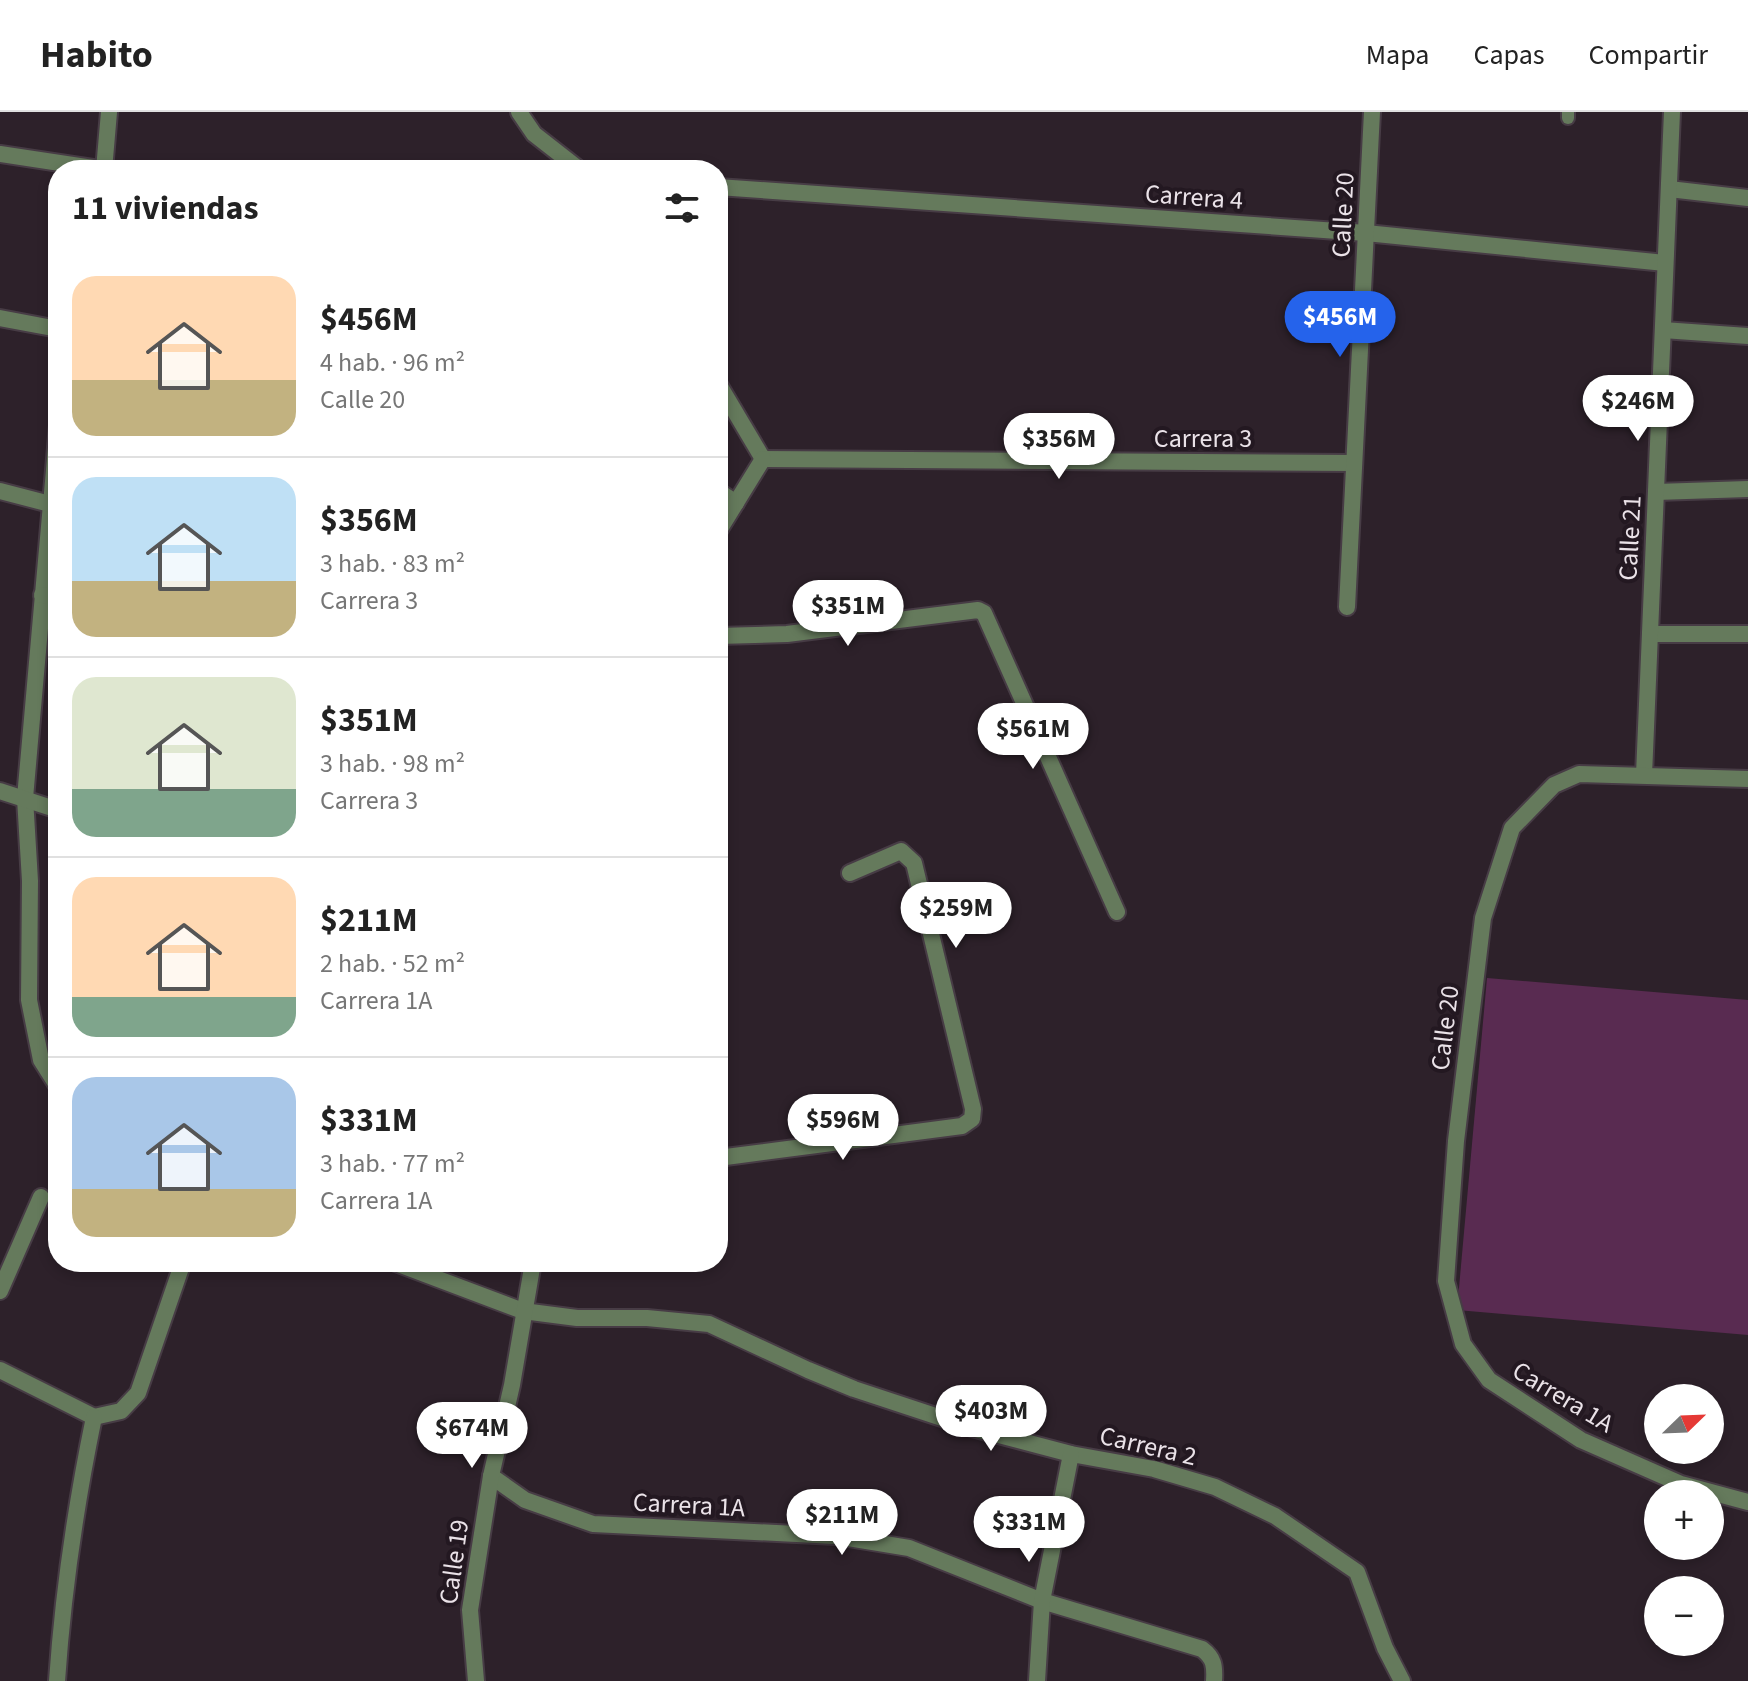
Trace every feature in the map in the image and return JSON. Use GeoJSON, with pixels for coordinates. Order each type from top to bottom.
{"type":"FeatureCollection","features":[{"type":"Feature","properties":{"kind":"street"},"geometry":{"type":"LineString","coordinates":[[106,160],[109,112]]}},
{"type":"Feature","properties":{"kind":"street"},"geometry":{"type":"LineString","coordinates":[[519,112],[534,134],[567,160]]}},
{"type":"Feature","properties":{"kind":"street","name":"Calle 20"},"geometry":{"type":"LineString","coordinates":[[1347,607],[1372,112]]}},
{"type":"Feature","properties":{"kind":"street","name":"Calle 21"},"geometry":{"type":"LineString","coordinates":[[1644,775],[1672,112]]}},
{"type":"Feature","properties":{"kind":"street"},"geometry":{"type":"LineString","coordinates":[[0,154],[48,161]]}},
{"type":"Feature","properties":{"kind":"street","name":"Carrera 4"},"geometry":{"type":"LineString","coordinates":[[728,188],[1366,233],[1665,263]]}},
{"type":"Feature","properties":{"kind":"street"},"geometry":{"type":"LineString","coordinates":[[1669,189],[1748,198]]}},
{"type":"Feature","properties":{"kind":"street"},"geometry":{"type":"LineString","coordinates":[[0,318],[48,327]]}},
{"type":"Feature","properties":{"kind":"street"},"geometry":{"type":"LineString","coordinates":[[1663,330],[1748,336]]}},
{"type":"Feature","properties":{"kind":"street"},"geometry":{"type":"LineString","coordinates":[[728,400],[763,459],[728,516]]}},
{"type":"Feature","properties":{"kind":"street","name":"Carrera 3"},"geometry":{"type":"LineString","coordinates":[[763,459],[1354,463]]}},
{"type":"Feature","properties":{"kind":"street"},"geometry":{"type":"LineString","coordinates":[[1656,492],[1748,489]]}},
{"type":"Feature","properties":{"kind":"street"},"geometry":{"type":"LineString","coordinates":[[0,491],[48,503]]}},
{"type":"Feature","properties":{"kind":"street"},"geometry":{"type":"LineString","coordinates":[[728,498],[736,503]]}},
{"type":"Feature","properties":{"kind":"street"},"geometry":{"type":"LineString","coordinates":[[728,636],[787,634],[978,610],[984,613],[1117,912]]}},
{"type":"Feature","properties":{"kind":"street"},"geometry":{"type":"LineString","coordinates":[[48,612],[25,798],[30,881],[29,1000],[41,1060],[48,1071]]}},
{"type":"Feature","properties":{"kind":"street"},"geometry":{"type":"LineString","coordinates":[[1650,634],[1748,634]]}},
{"type":"Feature","properties":{"kind":"street","name":"Calle 20"},"geometry":{"type":"LineString","coordinates":[[1489,1380],[1463,1344],[1446,1281],[1456,1141],[1483,918],[1512,828],[1554,785],[1579,774],[1748,779]]}},
{"type":"Feature","properties":{"kind":"street"},"geometry":{"type":"LineString","coordinates":[[0,791],[48,806]]}},
{"type":"Feature","properties":{"kind":"street"},"geometry":{"type":"LineString","coordinates":[[728,1157],[962,1126],[972,1119],[973,1109],[914,863],[901,851],[850,873]]}},
{"type":"Feature","properties":{"kind":"street"},"geometry":{"type":"LineString","coordinates":[[0,1291],[41,1197]]}},
{"type":"Feature","properties":{"kind":"street"},"geometry":{"type":"LineString","coordinates":[[0,1370],[94,1417],[121,1411],[138,1393],[180,1272]]}},
{"type":"Feature","properties":{"kind":"street","name":"Carrera 2"},"geometry":{"type":"LineString","coordinates":[[420,1272],[523,1311],[577,1318],[647,1318],[709,1324],[854,1389],[972,1428],[1071,1454],[1154,1469],[1215,1487],[1287,1524],[1357,1572],[1385,1648],[1402,1681]]}},
{"type":"Feature","properties":{"kind":"street","name":"Calle 19"},"geometry":{"type":"LineString","coordinates":[[476,1681],[470,1610],[491,1476],[512,1385],[531,1272]]}},
{"type":"Feature","properties":{"kind":"street","name":"Carrera 1A"},"geometry":{"type":"LineString","coordinates":[[1489,1380],[1581,1440],[1681,1484],[1748,1502]]}},
{"type":"Feature","properties":{"kind":"street"},"geometry":{"type":"LineString","coordinates":[[57,1681],[62,1610],[94,1417]]}},
{"type":"Feature","properties":{"kind":"street"},"geometry":{"type":"LineString","coordinates":[[1037,1681],[1042,1601],[1071,1454]]}},
{"type":"Feature","properties":{"kind":"street","name":"Carrera 1A"},"geometry":{"type":"LineString","coordinates":[[491,1476],[525,1500],[593,1524],[836,1536],[909,1548],[1042,1601],[1202,1649],[1211,1656],[1215,1668],[1214,1681]]}},
{"type":"Feature","properties":{"kind":"shaded area"},"geometry":{"type":"Polygon","coordinates":[[[1487,978],[1748,1000],[1748,1335],[1457,1310],[1487,978]]]}}]}
